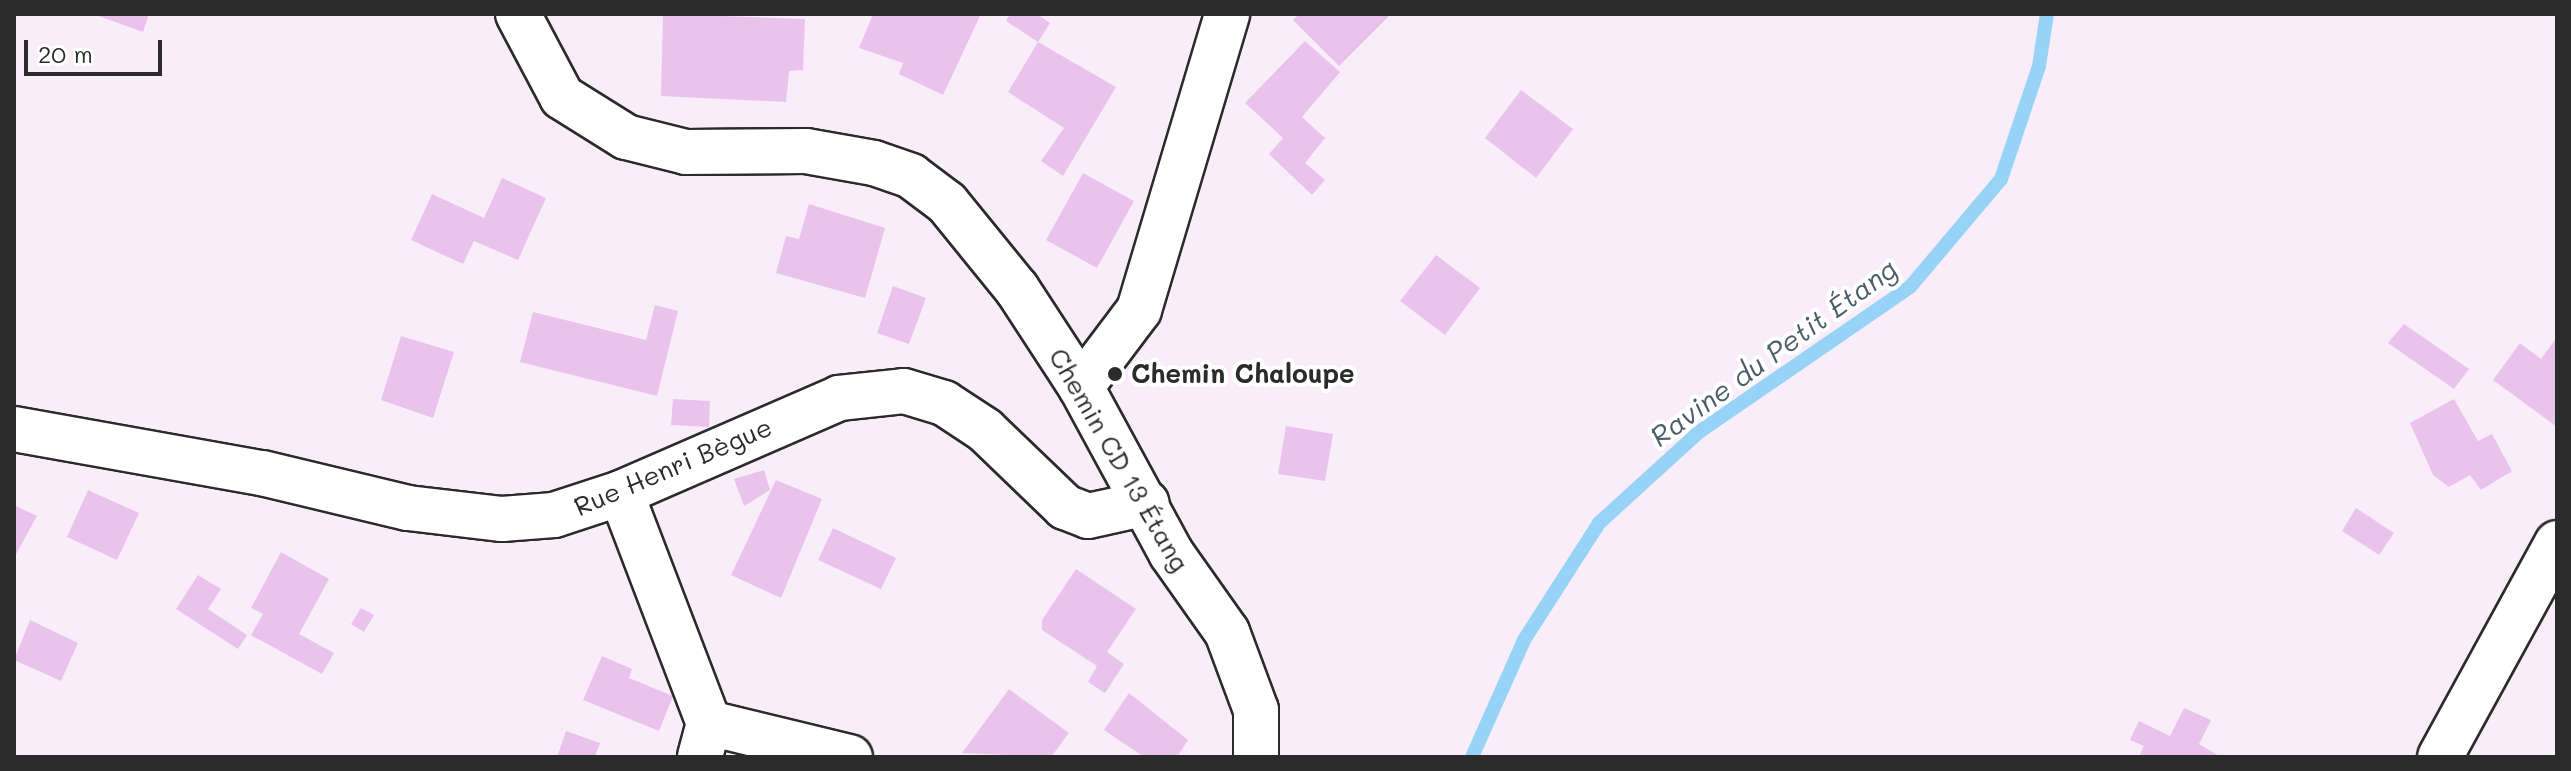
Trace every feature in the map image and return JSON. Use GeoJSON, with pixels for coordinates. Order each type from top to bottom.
{"type":"FeatureCollection","features":[{"type":"Feature","properties":{"kind":"street","name":"Chemin CD 13 Étang"},"geometry":{"type":"LineString","coordinates":[[518,14],[562,97],[626,137],[686,152],[806,151],[911,176],[947,203],[1017,289],[1081,387],[1243,667],[1256,710],[1256,757]]}},
{"type":"Feature","properties":{"kind":"street"},"geometry":{"type":"LineString","coordinates":[[1081,387],[1139,310],[1227,14]]}},
{"type":"Feature","properties":{"kind":"street","name":"Rue Henri Bègue"},"geometry":{"type":"LineString","coordinates":[[14,429],[262,473],[408,508],[502,519],[554,515],[621,493],[839,398],[904,391],[944,403],[985,430],[1065,507],[1088,516],[1147,503]]}},
{"type":"Feature","properties":{"kind":"street"},"geometry":{"type":"LineString","coordinates":[[621,493],[704,740],[850,757]]}},
{"type":"Feature","properties":{"kind":"street"},"geometry":{"type":"LineString","coordinates":[[2440,757],[2557,543]]}},
{"type":"Feature","properties":{"kind":"building"},"geometry":{"type":"Polygon","coordinates":[[[93,14],[149,14],[143,32],[93,14]]]}},
{"type":"Feature","properties":{"kind":"building"},"geometry":{"type":"Polygon","coordinates":[[[663,14],[805,19],[803,70],[789,71],[786,102],[661,96],[663,14]]]}},
{"type":"Feature","properties":{"kind":"building"},"geometry":{"type":"Polygon","coordinates":[[[873,14],[981,14],[943,95],[899,74],[903,63],[859,48],[873,14]]]}},
{"type":"Feature","properties":{"kind":"building"},"geometry":{"type":"Polygon","coordinates":[[[1010,14],[1037,14],[1050,23],[1038,42],[1006,21],[1010,14]]]}},
{"type":"Feature","properties":{"kind":"building"},"geometry":{"type":"Polygon","coordinates":[[[1299,14],[1391,14],[1339,66],[1293,20],[1299,14]]]}},
{"type":"Feature","properties":{"kind":"building"},"geometry":{"type":"Polygon","coordinates":[[[1305,41],[1340,72],[1302,117],[1325,138],[1305,163],[1325,180],[1312,195],[1269,154],[1283,138],[1245,103],[1305,41]]]}},
{"type":"Feature","properties":{"kind":"building"},"geometry":{"type":"Polygon","coordinates":[[[1038,42],[1116,87],[1063,176],[1041,161],[1064,128],[1008,92],[1038,42]]]}},
{"type":"Feature","properties":{"kind":"building"},"geometry":{"type":"Polygon","coordinates":[[[1521,90],[1573,129],[1536,178],[1485,138],[1521,90]]]}},
{"type":"Feature","properties":{"kind":"building"},"geometry":{"type":"Polygon","coordinates":[[[1083,173],[1134,201],[1097,268],[1046,240],[1083,173]]]}},
{"type":"Feature","properties":{"kind":"building"},"geometry":{"type":"Polygon","coordinates":[[[502,178],[546,198],[518,260],[474,241],[463,264],[411,240],[432,194],[484,218],[502,178]]]}},
{"type":"Feature","properties":{"kind":"building"},"geometry":{"type":"Polygon","coordinates":[[[809,204],[885,228],[865,298],[776,273],[786,236],[799,239],[809,204]]]}},
{"type":"Feature","properties":{"kind":"building"},"geometry":{"type":"Polygon","coordinates":[[[1436,255],[1480,288],[1445,335],[1400,301],[1436,255]]]}},
{"type":"Feature","properties":{"kind":"building"},"geometry":{"type":"Polygon","coordinates":[[[893,286],[926,298],[909,344],[877,333],[893,286]]]}},
{"type":"Feature","properties":{"kind":"building"},"geometry":{"type":"Polygon","coordinates":[[[655,305],[678,311],[657,396],[520,362],[533,312],[646,340],[655,305]]]}},
{"type":"Feature","properties":{"kind":"building"},"geometry":{"type":"Polygon","coordinates":[[[2404,324],[2469,369],[2454,389],[2388,343],[2404,324]]]}},
{"type":"Feature","properties":{"kind":"building"},"geometry":{"type":"Polygon","coordinates":[[[401,336],[454,352],[433,418],[381,400],[401,336]]]}},
{"type":"Feature","properties":{"kind":"building"},"geometry":{"type":"Polygon","coordinates":[[[2557,337],[2557,427],[2493,380],[2520,343],[2541,359],[2557,337]]]}},
{"type":"Feature","properties":{"kind":"building"},"geometry":{"type":"Polygon","coordinates":[[[673,399],[710,401],[709,427],[671,425],[673,399]]]}},
{"type":"Feature","properties":{"kind":"building"},"geometry":{"type":"Polygon","coordinates":[[[2454,399],[2478,441],[2492,434],[2512,471],[2481,490],[2470,475],[2449,487],[2433,475],[2410,423],[2454,399]]]}},
{"type":"Feature","properties":{"kind":"building"},"geometry":{"type":"Polygon","coordinates":[[[1286,426],[1333,434],[1325,481],[1278,474],[1286,426]]]}},
{"type":"Feature","properties":{"kind":"building"},"geometry":{"type":"Polygon","coordinates":[[[764,470],[770,490],[744,506],[734,479],[764,470]]]}},
{"type":"Feature","properties":{"kind":"building"},"geometry":{"type":"Polygon","coordinates":[[[776,480],[822,499],[781,598],[731,575],[776,480]]]}},
{"type":"Feature","properties":{"kind":"building"},"geometry":{"type":"Polygon","coordinates":[[[88,490],[139,513],[117,560],[67,537],[88,490]]]}},
{"type":"Feature","properties":{"kind":"building"},"geometry":{"type":"Polygon","coordinates":[[[14,505],[37,516],[14,558],[14,505]]]}},
{"type":"Feature","properties":{"kind":"building"},"geometry":{"type":"Polygon","coordinates":[[[2356,508],[2394,533],[2379,555],[2342,531],[2356,508]]]}},
{"type":"Feature","properties":{"kind":"building"},"geometry":{"type":"Polygon","coordinates":[[[833,528],[896,558],[881,589],[818,560],[833,528]]]}},
{"type":"Feature","properties":{"kind":"building"},"geometry":{"type":"Polygon","coordinates":[[[281,552],[329,579],[299,634],[334,653],[322,674],[251,635],[263,614],[251,608],[281,552]]]}},
{"type":"Feature","properties":{"kind":"building"},"geometry":{"type":"Polygon","coordinates":[[[1076,569],[1136,609],[1107,652],[1124,664],[1105,693],[1088,682],[1097,666],[1042,630],[1042,620],[1076,569]]]}},
{"type":"Feature","properties":{"kind":"building"},"geometry":{"type":"Polygon","coordinates":[[[198,575],[221,589],[208,609],[247,635],[238,649],[176,609],[198,575]]]}},
{"type":"Feature","properties":{"kind":"building"},"geometry":{"type":"Polygon","coordinates":[[[361,608],[374,615],[364,632],[351,624],[361,608]]]}},
{"type":"Feature","properties":{"kind":"building"},"geometry":{"type":"Polygon","coordinates":[[[30,620],[78,643],[61,681],[14,660],[30,620]]]}},
{"type":"Feature","properties":{"kind":"building"},"geometry":{"type":"Polygon","coordinates":[[[602,656],[632,669],[629,678],[673,696],[659,731],[583,700],[602,656]]]}},
{"type":"Feature","properties":{"kind":"building"},"geometry":{"type":"Polygon","coordinates":[[[1009,689],[1069,733],[1051,757],[962,753],[1009,689]]]}},
{"type":"Feature","properties":{"kind":"building"},"geometry":{"type":"Polygon","coordinates":[[[1129,693],[1188,740],[1177,757],[1144,757],[1104,730],[1129,693]]]}},
{"type":"Feature","properties":{"kind":"building"},"geometry":{"type":"Polygon","coordinates":[[[2184,708],[2211,720],[2199,744],[2221,757],[2139,757],[2144,746],[2130,740],[2139,721],[2170,736],[2184,708]]]}},
{"type":"Feature","properties":{"kind":"building"},"geometry":{"type":"Polygon","coordinates":[[[566,731],[600,743],[595,757],[557,757],[566,731]]]}},
{"type":"Feature","properties":{"kind":"waterway","name":"Ravine du Petit Étang"},"geometry":{"type":"LineString","coordinates":[[1472,757],[1524,640],[1599,523],[1699,432],[1910,287],[2001,179],[2039,66],[2047,14]]}},
{"type":"Feature","properties":{"kind":"place","name":"Chemin Chaloupe"},"geometry":{"type":"Point","coordinates":[1115,374]}}]}
